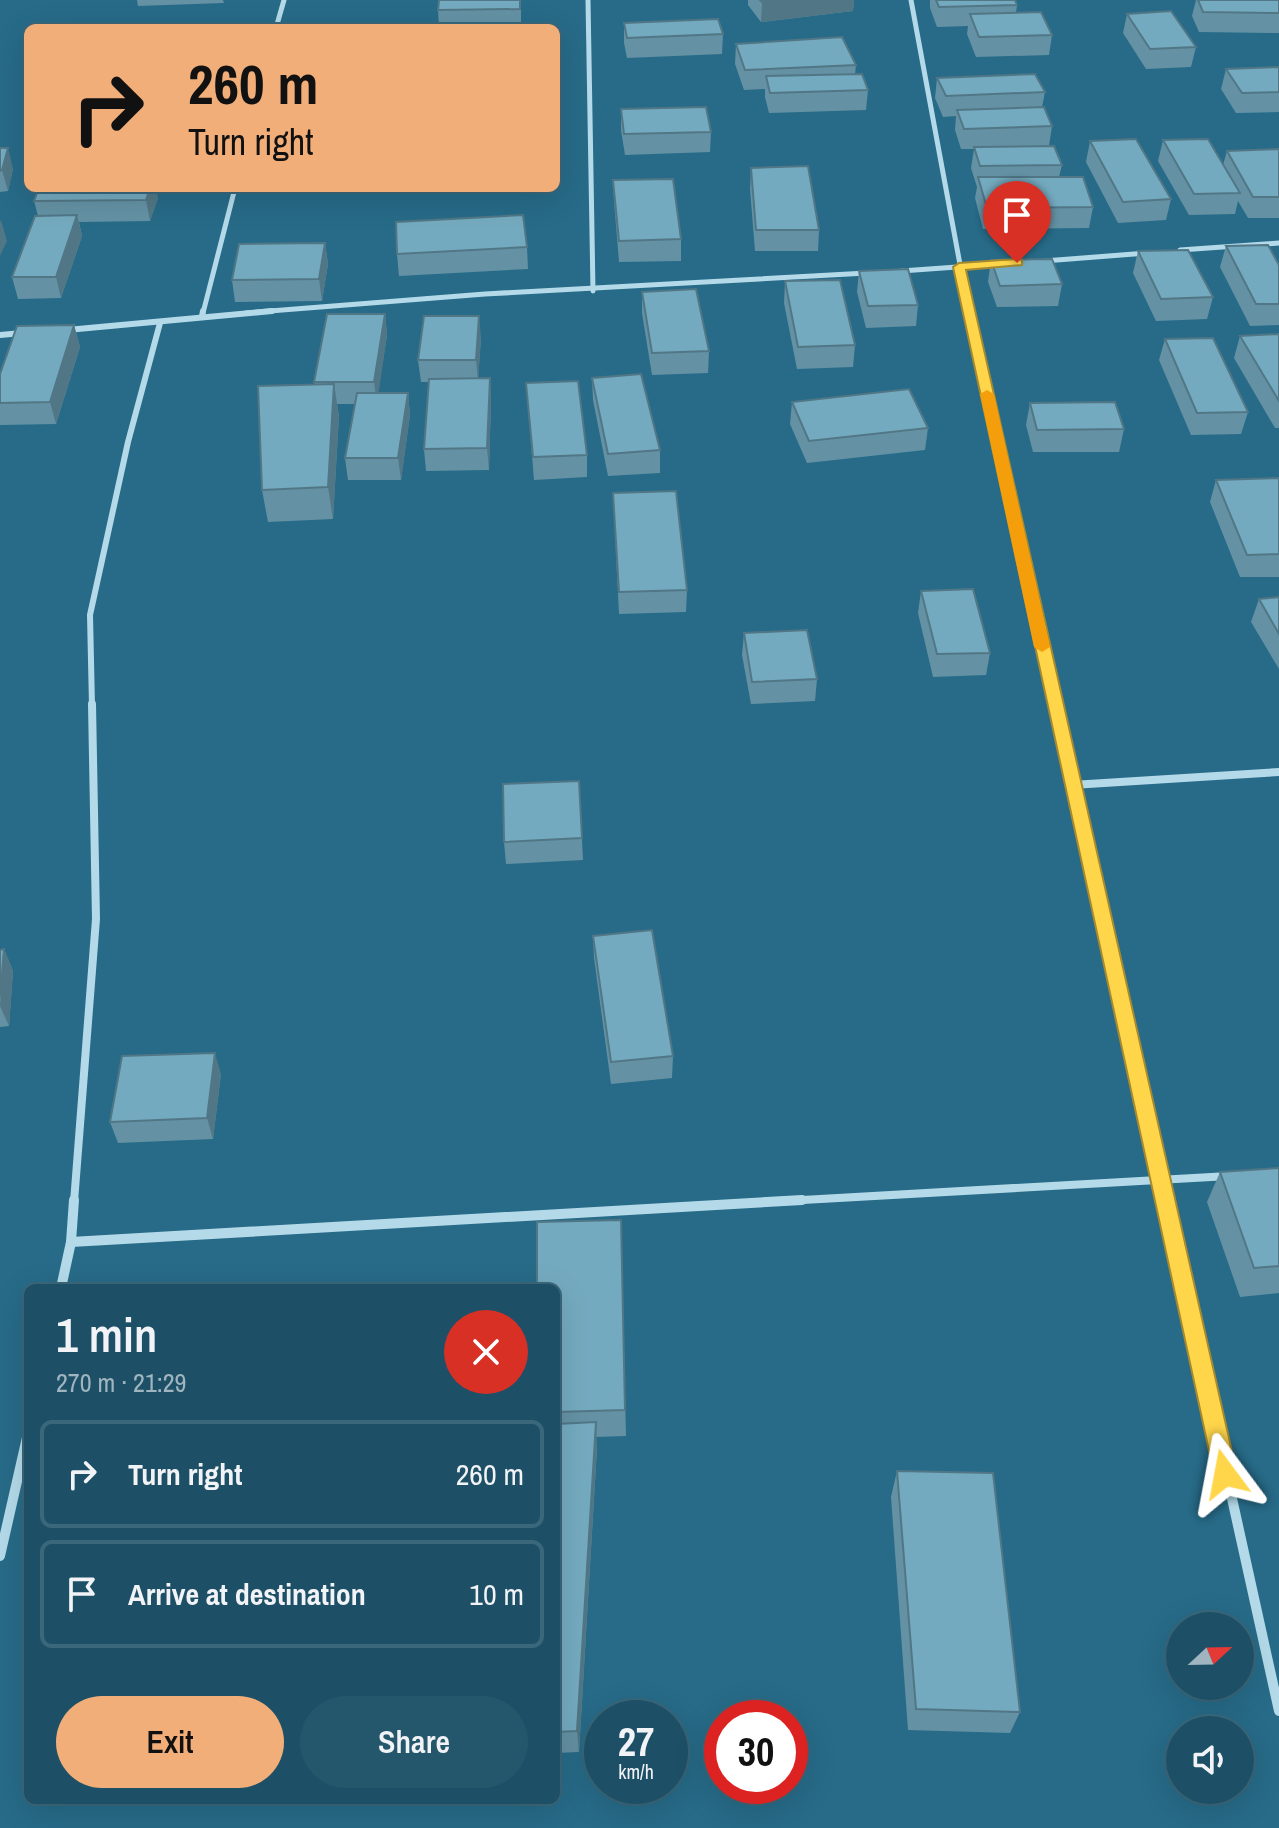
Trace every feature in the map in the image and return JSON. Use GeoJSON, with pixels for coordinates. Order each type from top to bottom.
{"type":"FeatureCollection","features":[{"type":"Feature","properties":{"kind":"street"},"geometry":{"type":"LineString","coordinates":[[277,24],[284,0]]}},
{"type":"Feature","properties":{"kind":"street"},"geometry":{"type":"LineString","coordinates":[[588,0],[593,291]]}},
{"type":"Feature","properties":{"kind":"street"},"geometry":{"type":"LineString","coordinates":[[911,0],[959,267],[1279,1711]]}},
{"type":"Feature","properties":{"kind":"street"},"geometry":{"type":"LineString","coordinates":[[202,316],[234,192]]}},
{"type":"Feature","properties":{"kind":"street"},"geometry":{"type":"LineString","coordinates":[[1172,251],[1279,243]]}},
{"type":"Feature","properties":{"kind":"street"},"geometry":{"type":"LineString","coordinates":[[1035,261],[1157,252]]}},
{"type":"Feature","properties":{"kind":"street"},"geometry":{"type":"LineString","coordinates":[[895,271],[1005,264]]}},
{"type":"Feature","properties":{"kind":"street"},"geometry":{"type":"LineString","coordinates":[[58,330],[485,294],[593,291],[880,272]]}},
{"type":"Feature","properties":{"kind":"street"},"geometry":{"type":"LineString","coordinates":[[62,1284],[71,1242],[96,919],[90,615],[128,442],[160,323]]}},
{"type":"Feature","properties":{"kind":"street"},"geometry":{"type":"LineString","coordinates":[[0,335],[29,333]]}},
{"type":"Feature","properties":{"kind":"street"},"geometry":{"type":"LineString","coordinates":[[1072,785],[1279,772]]}},
{"type":"Feature","properties":{"kind":"street"},"geometry":{"type":"LineString","coordinates":[[71,1242],[1234,1176]]}},
{"type":"Feature","properties":{"kind":"street"},"geometry":{"type":"LineString","coordinates":[[0,1556],[24,1451]]}},
{"type":"Feature","properties":{"kind":"building"},"geometry":{"type":"Polygon","coordinates":[[[439,0],[520,0],[520,9],[438,10],[439,0]]]}},
{"type":"Feature","properties":{"kind":"building"},"geometry":{"type":"Polygon","coordinates":[[[936,0],[1015,0],[1017,5],[939,7],[936,0]]]}},
{"type":"Feature","properties":{"kind":"building"},"geometry":{"type":"Polygon","coordinates":[[[1198,0],[1279,0],[1279,13],[1203,12],[1198,0]]]}},
{"type":"Feature","properties":{"kind":"building"},"geometry":{"type":"Polygon","coordinates":[[[1171,11],[1196,47],[1150,49],[1127,14],[1171,11]]]}},
{"type":"Feature","properties":{"kind":"building"},"geometry":{"type":"Polygon","coordinates":[[[1041,12],[1052,35],[979,37],[970,14],[1041,12]]]}},
{"type":"Feature","properties":{"kind":"building"},"geometry":{"type":"Polygon","coordinates":[[[718,19],[723,34],[627,38],[624,23],[718,19]]]}},
{"type":"Feature","properties":{"kind":"building"},"geometry":{"type":"Polygon","coordinates":[[[842,37],[856,65],[745,70],[736,44],[842,37]]]}},
{"type":"Feature","properties":{"kind":"building"},"geometry":{"type":"Polygon","coordinates":[[[1279,67],[1279,92],[1242,93],[1226,69],[1279,67]]]}},
{"type":"Feature","properties":{"kind":"building"},"geometry":{"type":"Polygon","coordinates":[[[862,74],[868,90],[770,93],[766,76],[862,74]]]}},
{"type":"Feature","properties":{"kind":"building"},"geometry":{"type":"Polygon","coordinates":[[[1035,74],[1045,92],[946,96],[937,78],[1035,74]]]}},
{"type":"Feature","properties":{"kind":"building"},"geometry":{"type":"Polygon","coordinates":[[[706,107],[711,132],[624,134],[621,109],[706,107]]]}},
{"type":"Feature","properties":{"kind":"building"},"geometry":{"type":"Polygon","coordinates":[[[1044,107],[1052,126],[964,129],[957,110],[1044,107]]]}},
{"type":"Feature","properties":{"kind":"building"},"geometry":{"type":"Polygon","coordinates":[[[1136,139],[1171,199],[1123,202],[1090,141],[1136,139]]]}},
{"type":"Feature","properties":{"kind":"building"},"geometry":{"type":"Polygon","coordinates":[[[1208,139],[1240,193],[1194,194],[1163,140],[1208,139]]]}},
{"type":"Feature","properties":{"kind":"building"},"geometry":{"type":"Polygon","coordinates":[[[1054,146],[1062,165],[980,166],[974,147],[1054,146]]]}},
{"type":"Feature","properties":{"kind":"building"},"geometry":{"type":"Polygon","coordinates":[[[0,148],[8,148],[0,171],[0,148]]]}},
{"type":"Feature","properties":{"kind":"building"},"geometry":{"type":"Polygon","coordinates":[[[1279,149],[1279,197],[1253,197],[1227,151],[1279,149]]]}},
{"type":"Feature","properties":{"kind":"building"},"geometry":{"type":"Polygon","coordinates":[[[808,166],[819,230],[756,230],[751,168],[808,166]]]}},
{"type":"Feature","properties":{"kind":"building"},"geometry":{"type":"Polygon","coordinates":[[[978,177],[1083,177],[1093,207],[987,208],[978,177]]]}},
{"type":"Feature","properties":{"kind":"building"},"geometry":{"type":"Polygon","coordinates":[[[673,179],[681,239],[619,241],[613,180],[673,179]]]}},
{"type":"Feature","properties":{"kind":"building"},"geometry":{"type":"Polygon","coordinates":[[[37,192],[149,192],[146,200],[34,201],[37,192]]]}},
{"type":"Feature","properties":{"kind":"building"},"geometry":{"type":"Polygon","coordinates":[[[77,215],[56,277],[12,277],[35,216],[77,215]]]}},
{"type":"Feature","properties":{"kind":"building"},"geometry":{"type":"Polygon","coordinates":[[[523,215],[527,247],[397,254],[396,222],[523,215]]]}},
{"type":"Feature","properties":{"kind":"building"},"geometry":{"type":"Polygon","coordinates":[[[325,243],[319,279],[232,280],[239,244],[325,243]]]}},
{"type":"Feature","properties":{"kind":"building"},"geometry":{"type":"Polygon","coordinates":[[[1268,245],[1279,265],[1279,304],[1256,304],[1226,246],[1268,245]]]}},
{"type":"Feature","properties":{"kind":"building"},"geometry":{"type":"Polygon","coordinates":[[[1188,250],[1213,297],[1161,299],[1138,251],[1188,250]]]}},
{"type":"Feature","properties":{"kind":"building"},"geometry":{"type":"Polygon","coordinates":[[[1052,259],[1062,284],[1000,286],[991,260],[1052,259]]]}},
{"type":"Feature","properties":{"kind":"building"},"geometry":{"type":"Polygon","coordinates":[[[908,269],[918,305],[868,306],[859,271],[908,269]]]}},
{"type":"Feature","properties":{"kind":"building"},"geometry":{"type":"Polygon","coordinates":[[[840,280],[855,345],[798,347],[785,281],[840,280]]]}},
{"type":"Feature","properties":{"kind":"building"},"geometry":{"type":"Polygon","coordinates":[[[696,289],[709,351],[652,353],[642,292],[696,289]]]}},
{"type":"Feature","properties":{"kind":"building"},"geometry":{"type":"Polygon","coordinates":[[[327,314],[385,314],[374,382],[314,382],[327,314]]]}},
{"type":"Feature","properties":{"kind":"building"},"geometry":{"type":"Polygon","coordinates":[[[424,316],[479,316],[476,360],[418,360],[424,316]]]}},
{"type":"Feature","properties":{"kind":"building"},"geometry":{"type":"Polygon","coordinates":[[[74,325],[50,402],[0,403],[0,374],[17,326],[74,325]]]}},
{"type":"Feature","properties":{"kind":"building"},"geometry":{"type":"Polygon","coordinates":[[[1279,334],[1279,401],[1240,336],[1279,334]]]}},
{"type":"Feature","properties":{"kind":"building"},"geometry":{"type":"Polygon","coordinates":[[[1213,338],[1248,412],[1197,413],[1165,339],[1213,338]]]}},
{"type":"Feature","properties":{"kind":"building"},"geometry":{"type":"Polygon","coordinates":[[[641,374],[660,450],[608,454],[592,378],[641,374]]]}},
{"type":"Feature","properties":{"kind":"building"},"geometry":{"type":"Polygon","coordinates":[[[490,378],[487,448],[424,449],[429,379],[490,378]]]}},
{"type":"Feature","properties":{"kind":"building"},"geometry":{"type":"Polygon","coordinates":[[[578,381],[587,455],[533,457],[526,383],[578,381]]]}},
{"type":"Feature","properties":{"kind":"building"},"geometry":{"type":"Polygon","coordinates":[[[334,384],[328,487],[262,490],[258,386],[334,384]]]}},
{"type":"Feature","properties":{"kind":"building"},"geometry":{"type":"Polygon","coordinates":[[[909,389],[928,428],[809,441],[792,402],[909,389]]]}},
{"type":"Feature","properties":{"kind":"building"},"geometry":{"type":"Polygon","coordinates":[[[357,393],[408,393],[398,458],[345,458],[357,393]]]}},
{"type":"Feature","properties":{"kind":"building"},"geometry":{"type":"Polygon","coordinates":[[[1115,402],[1124,429],[1037,430],[1030,403],[1115,402]]]}},
{"type":"Feature","properties":{"kind":"building"},"geometry":{"type":"Polygon","coordinates":[[[1279,478],[1279,554],[1247,555],[1216,480],[1279,478]]]}},
{"type":"Feature","properties":{"kind":"building"},"geometry":{"type":"Polygon","coordinates":[[[676,491],[687,590],[619,592],[613,493],[676,491]]]}},
{"type":"Feature","properties":{"kind":"building"},"geometry":{"type":"Polygon","coordinates":[[[973,589],[990,653],[937,654],[921,591],[973,589]]]}},
{"type":"Feature","properties":{"kind":"building"},"geometry":{"type":"Polygon","coordinates":[[[1279,597],[1279,634],[1259,599],[1279,597]]]}},
{"type":"Feature","properties":{"kind":"building"},"geometry":{"type":"Polygon","coordinates":[[[807,630],[817,679],[752,682],[744,633],[807,630]]]}},
{"type":"Feature","properties":{"kind":"building"},"geometry":{"type":"Polygon","coordinates":[[[579,781],[582,838],[504,842],[503,784],[579,781]]]}},
{"type":"Feature","properties":{"kind":"building"},"geometry":{"type":"Polygon","coordinates":[[[652,930],[673,1056],[611,1062],[593,936],[652,930]]]}},
{"type":"Feature","properties":{"kind":"building"},"geometry":{"type":"Polygon","coordinates":[[[4,949],[0,997],[0,950],[4,949]]]}},
{"type":"Feature","properties":{"kind":"building"},"geometry":{"type":"Polygon","coordinates":[[[215,1053],[207,1118],[110,1122],[122,1056],[215,1053]]]}},
{"type":"Feature","properties":{"kind":"building"},"geometry":{"type":"Polygon","coordinates":[[[1279,1168],[1279,1266],[1254,1268],[1220,1172],[1279,1168]]]}},
{"type":"Feature","properties":{"kind":"building"},"geometry":{"type":"Polygon","coordinates":[[[621,1220],[625,1410],[560,1412],[560,1284],[537,1284],[537,1222],[621,1220]]]}},
{"type":"Feature","properties":{"kind":"building"},"geometry":{"type":"Polygon","coordinates":[[[596,1422],[577,1731],[560,1732],[560,1424],[596,1422]]]}},
{"type":"Feature","properties":{"kind":"building"},"geometry":{"type":"Polygon","coordinates":[[[897,1471],[993,1473],[1020,1712],[916,1709],[897,1471]]]}},
{"type":"Feature","properties":{"kind":"slow traffic"},"geometry":{"type":"LineString","coordinates":[[987,394],[1042,647]]}},
{"type":"Feature","properties":{"kind":"route"},"geometry":{"type":"LineString","coordinates":[[1017,263],[959,267],[1225,1474]]}}]}
